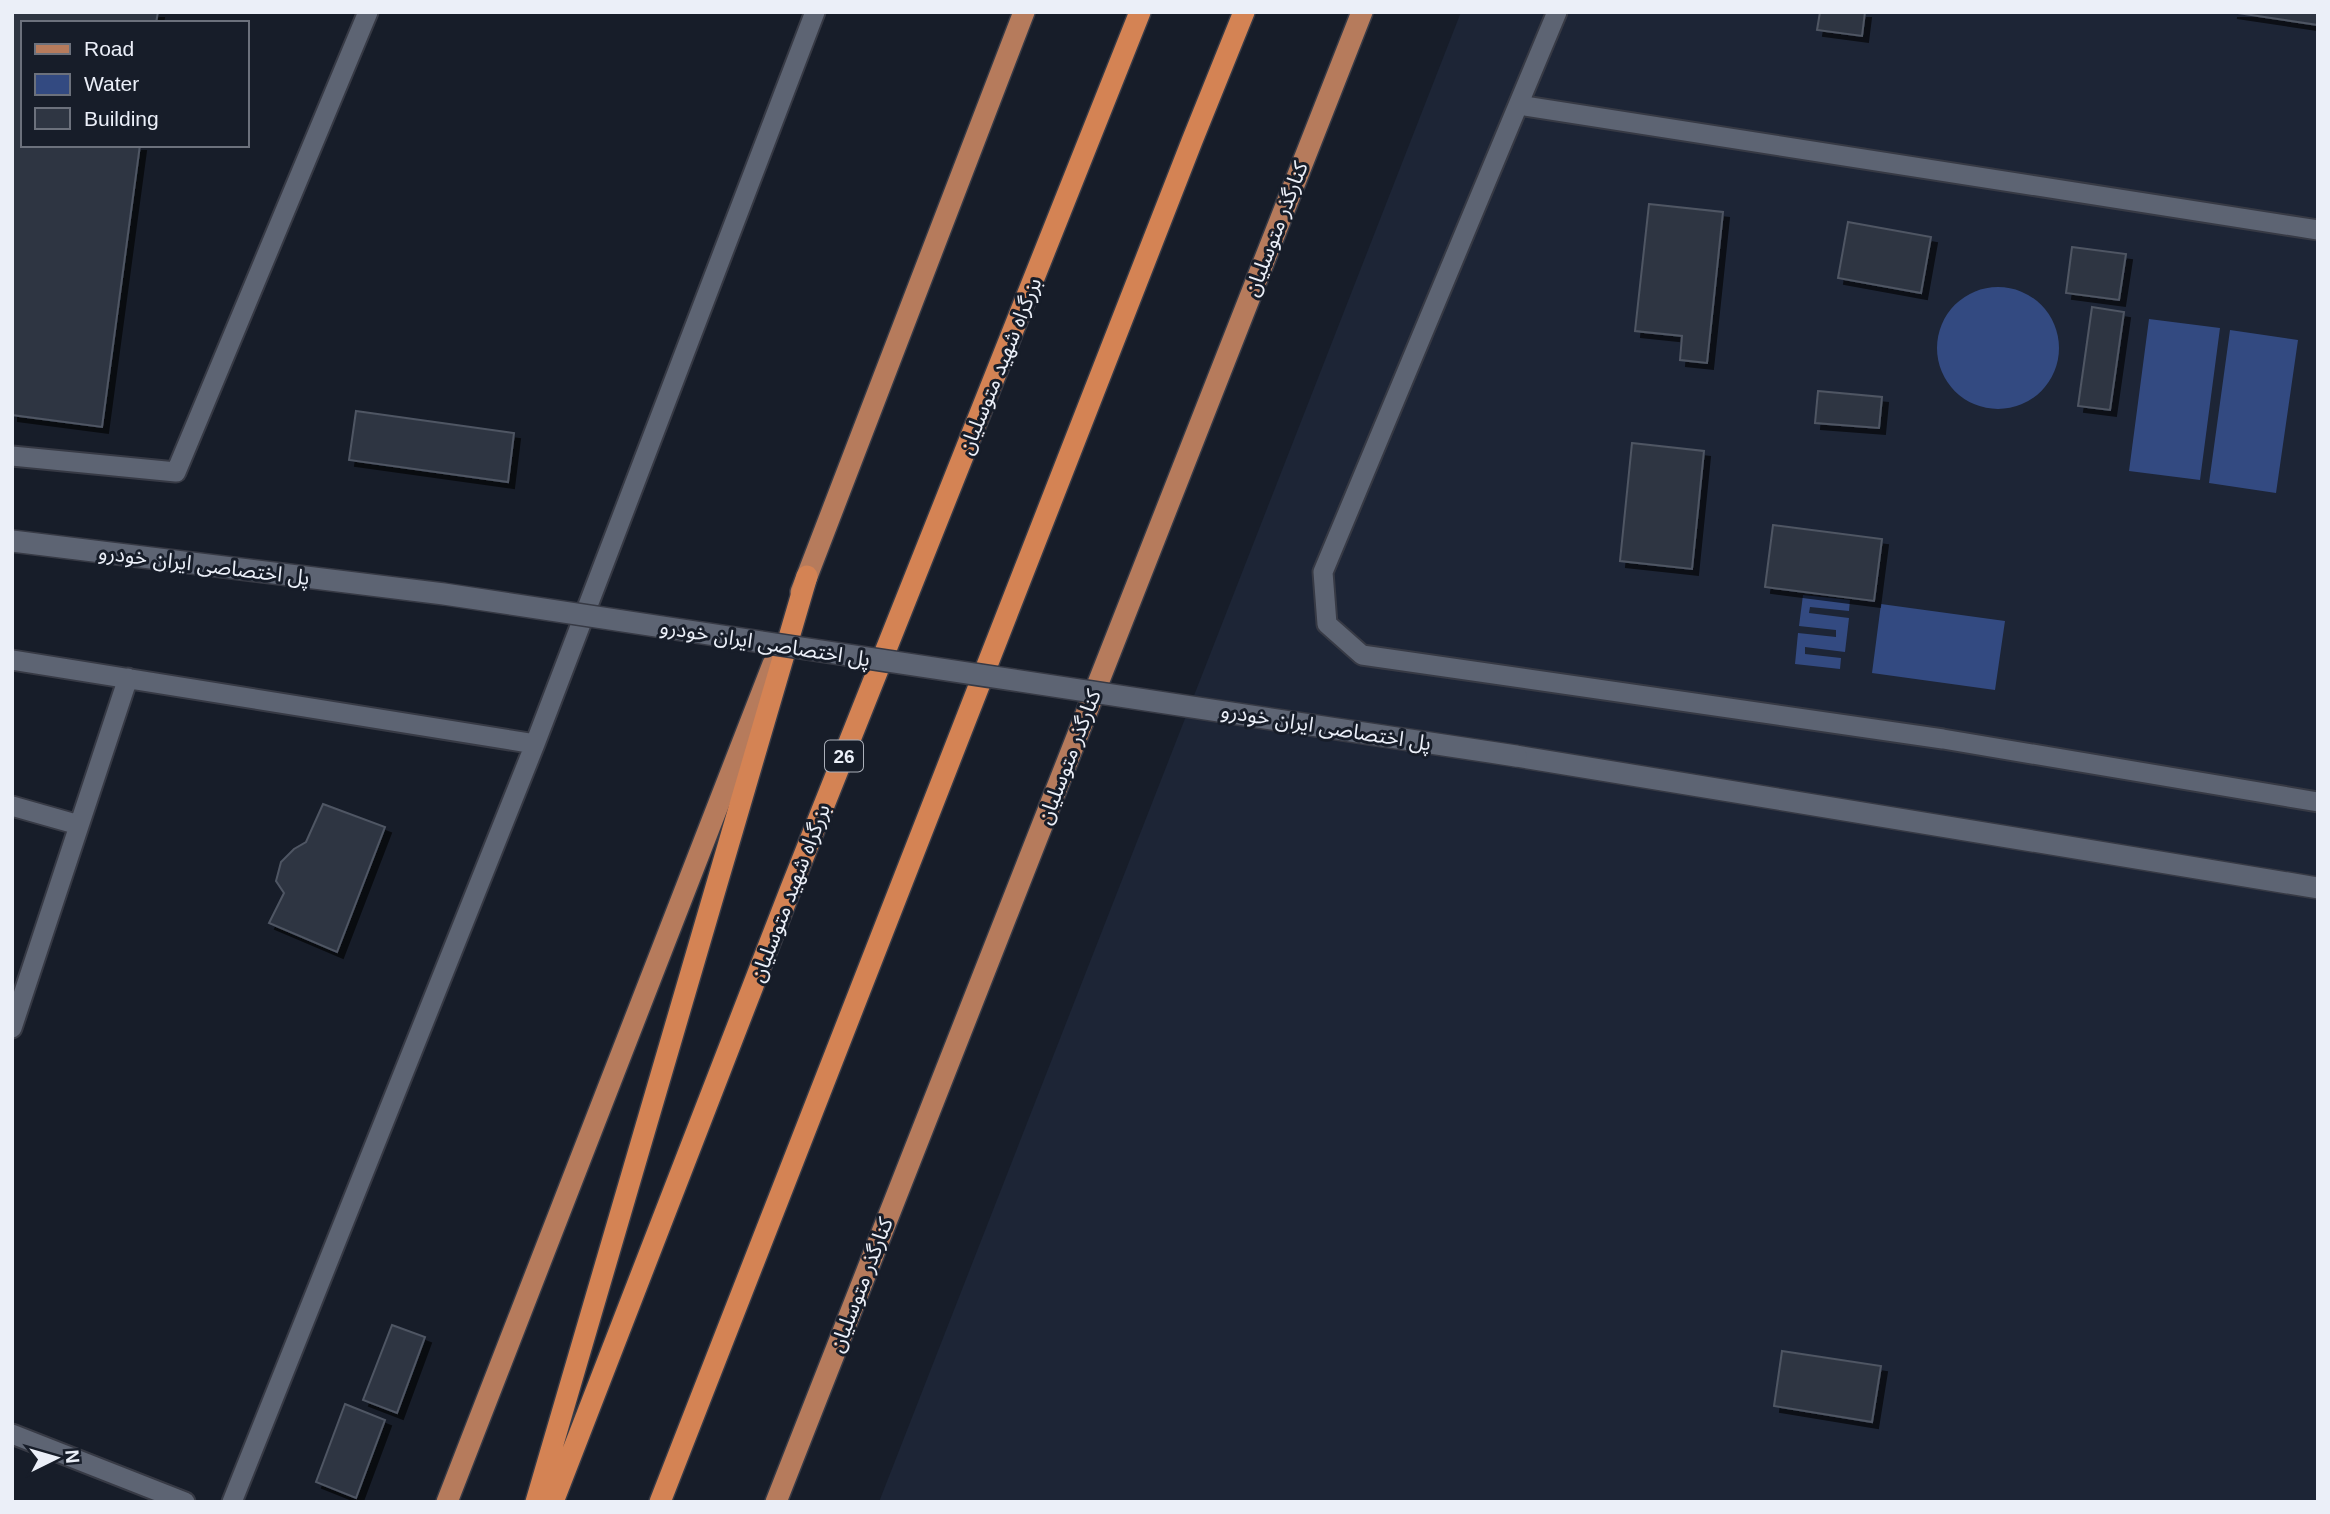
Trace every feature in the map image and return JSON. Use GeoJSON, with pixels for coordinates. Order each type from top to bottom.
{"type":"FeatureCollection","features":[{"type":"Feature","properties":{"kind":"highway","name":"بزرگراه شهید متوسلیان"},"geometry":{"type":"LineString","coordinates":[[553,1502],[791,888],[1140,12]]}},
{"type":"Feature","properties":{"kind":"highway"},"geometry":{"type":"LineString","coordinates":[[660,1502],[1171,192],[1244,12]]}},
{"type":"Feature","properties":{"kind":"highway"},"geometry":{"type":"LineString","coordinates":[[536,1502],[807,576]]}},
{"type":"Feature","properties":{"kind":"main road"},"geometry":{"type":"LineString","coordinates":[[447,1502],[1024,12]]}},
{"type":"Feature","properties":{"kind":"main road","name":"کنارگذر متوسلیان"},"geometry":{"type":"LineString","coordinates":[[776,1502],[1362,12]]}},
{"type":"Feature","properties":{"kind":"street","name":"پل اختصاصی ایران خودرو"},"geometry":{"type":"LineString","coordinates":[[12,541],[444,594],[1516,756],[2318,888]]}},
{"type":"Feature","properties":{"kind":"lane"},"geometry":{"type":"LineString","coordinates":[[12,456],[176,472],[368,12]]}},
{"type":"Feature","properties":{"kind":"lane"},"geometry":{"type":"LineString","coordinates":[[232,1502],[535,744],[815,12]]}},
{"type":"Feature","properties":{"kind":"lane"},"geometry":{"type":"LineString","coordinates":[[1558,12],[1323,572],[1327,625],[1362,655],[1943,739],[2318,802]]}},
{"type":"Feature","properties":{"kind":"lane"},"geometry":{"type":"LineString","coordinates":[[1519,105],[2318,229]]}},
{"type":"Feature","properties":{"kind":"lane"},"geometry":{"type":"LineString","coordinates":[[12,660],[535,744]]}},
{"type":"Feature","properties":{"kind":"lane"},"geometry":{"type":"LineString","coordinates":[[12,1028],[128,678]]}},
{"type":"Feature","properties":{"kind":"lane"},"geometry":{"type":"LineString","coordinates":[[12,806],[79,825]]}},
{"type":"Feature","properties":{"kind":"lane"},"geometry":{"type":"LineString","coordinates":[[12,1434],[186,1502]]}},
{"type":"Feature","properties":{"kind":"shaded area"},"geometry":{"type":"Polygon","coordinates":[[[1461,12],[2318,12],[2318,1502],[879,1502],[1461,12]]]}},
{"type":"Feature","properties":{"kind":"water"},"geometry":{"type":"Polygon","coordinates":[[[1998,287],[2022,291],[2041,305],[2055,324],[2059,348],[2055,372],[2041,391],[2022,405],[1998,409],[1974,405],[1955,391],[1941,372],[1937,348],[1941,324],[1955,305],[1974,291],[1998,287]]]}},
{"type":"Feature","properties":{"kind":"water"},"geometry":{"type":"Polygon","coordinates":[[[2149,319],[2220,328],[2200,480],[2129,471],[2149,319]]]}},
{"type":"Feature","properties":{"kind":"water"},"geometry":{"type":"Polygon","coordinates":[[[2230,330],[2298,340],[2276,493],[2209,483],[2230,330]]]}},
{"type":"Feature","properties":{"kind":"water"},"geometry":{"type":"Polygon","coordinates":[[[1803,595],[1850,600],[1849,611],[1810,607],[1809,613],[1849,618],[1845,652],[1805,647],[1805,654],[1841,658],[1840,669],[1795,664],[1798,633],[1836,637],[1836,630],[1799,626],[1803,595]]]}},
{"type":"Feature","properties":{"kind":"water"},"geometry":{"type":"Polygon","coordinates":[[[1881,604],[2005,621],[1995,690],[1872,673],[1881,604]]]}},
{"type":"Feature","properties":{"kind":"building"},"geometry":{"type":"Polygon","coordinates":[[[12,12],[158,12],[156,21],[21,21],[21,147],[140,147],[102,427],[12,415],[12,12]]]}},
{"type":"Feature","properties":{"kind":"building"},"geometry":{"type":"Polygon","coordinates":[[[1820,12],[1865,12],[1862,36],[1817,30],[1820,12]]]}},
{"type":"Feature","properties":{"kind":"building"},"geometry":{"type":"Polygon","coordinates":[[[2231,12],[2318,12],[2318,25],[2231,12]]]}},
{"type":"Feature","properties":{"kind":"building"},"geometry":{"type":"Polygon","coordinates":[[[1649,204],[1723,212],[1707,363],[1680,360],[1682,336],[1635,331],[1649,204]]]}},
{"type":"Feature","properties":{"kind":"building"},"geometry":{"type":"Polygon","coordinates":[[[1848,222],[1931,237],[1921,293],[1838,278],[1848,222]]]}},
{"type":"Feature","properties":{"kind":"building"},"geometry":{"type":"Polygon","coordinates":[[[2072,247],[2126,254],[2119,300],[2066,293],[2072,247]]]}},
{"type":"Feature","properties":{"kind":"building"},"geometry":{"type":"Polygon","coordinates":[[[2092,307],[2124,312],[2110,410],[2078,406],[2092,307]]]}},
{"type":"Feature","properties":{"kind":"building"},"geometry":{"type":"Polygon","coordinates":[[[1818,391],[1882,397],[1879,428],[1815,423],[1818,391]]]}},
{"type":"Feature","properties":{"kind":"building"},"geometry":{"type":"Polygon","coordinates":[[[356,411],[514,433],[508,482],[349,460],[356,411]]]}},
{"type":"Feature","properties":{"kind":"building"},"geometry":{"type":"Polygon","coordinates":[[[1632,443],[1704,451],[1692,569],[1620,561],[1632,443]]]}},
{"type":"Feature","properties":{"kind":"building"},"geometry":{"type":"Polygon","coordinates":[[[1773,525],[1882,539],[1874,601],[1765,587],[1773,525]]]}},
{"type":"Feature","properties":{"kind":"building"},"geometry":{"type":"Polygon","coordinates":[[[323,804],[385,827],[337,952],[269,923],[284,893],[276,881],[281,862],[306,842],[323,804]]]}},
{"type":"Feature","properties":{"kind":"building"},"geometry":{"type":"Polygon","coordinates":[[[392,1325],[425,1337],[397,1413],[363,1400],[392,1325]]]}},
{"type":"Feature","properties":{"kind":"building"},"geometry":{"type":"Polygon","coordinates":[[[1782,1351],[1881,1366],[1872,1422],[1774,1406],[1782,1351]]]}},
{"type":"Feature","properties":{"kind":"building"},"geometry":{"type":"Polygon","coordinates":[[[345,1404],[385,1420],[356,1498],[316,1482],[345,1404]]]}}]}
